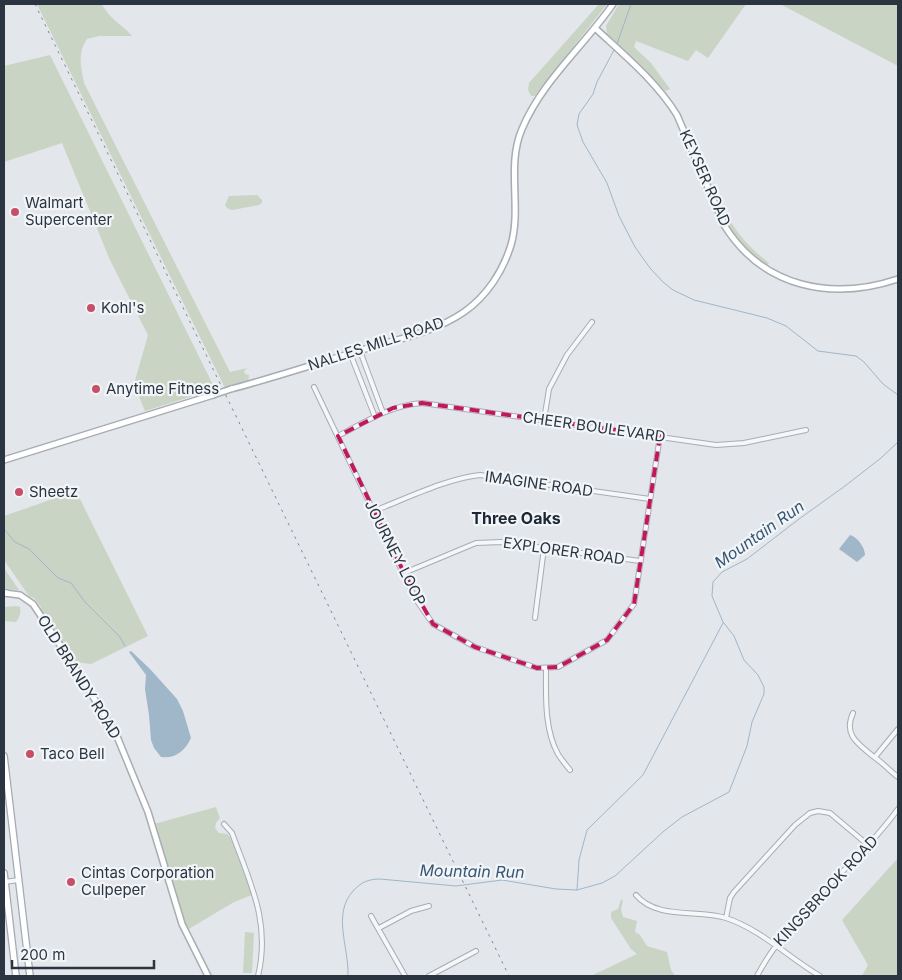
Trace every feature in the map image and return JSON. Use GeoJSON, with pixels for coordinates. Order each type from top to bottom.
{"type":"FeatureCollection","features":[{"type":"Feature","properties":{"kind":"main road"},"geometry":{"type":"LineString","coordinates":[[4,756],[30,976]]}},
{"type":"Feature","properties":{"kind":"main road"},"geometry":{"type":"LineString","coordinates":[[4,873],[16,976]]}},
{"type":"Feature","properties":{"kind":"street","name":"NALLES MILL ROAD"},"geometry":{"type":"LineString","coordinates":[[4,460],[444,324],[473,305],[495,280],[508,255],[514,230],[514,165],[521,132],[538,100],[612,4]]}},
{"type":"Feature","properties":{"kind":"street","name":"KEYSER ROAD"},"geometry":{"type":"LineString","coordinates":[[595,28],[658,88],[670,104],[677,115],[724,225],[734,240],[751,258],[781,277],[816,288],[857,289],[898,279]]}},
{"type":"Feature","properties":{"kind":"street"},"geometry":{"type":"LineString","coordinates":[[544,420],[549,389],[567,355],[592,322]]}},
{"type":"Feature","properties":{"kind":"street"},"geometry":{"type":"LineString","coordinates":[[360,350],[383,413]]}},
{"type":"Feature","properties":{"kind":"street"},"geometry":{"type":"LineString","coordinates":[[350,353],[375,417]]}},
{"type":"Feature","properties":{"kind":"street","name":"JOURNEY LOOP"},"geometry":{"type":"LineString","coordinates":[[314,387],[415,598],[433,624],[475,647],[537,668],[558,667],[607,640],[634,604],[660,436]]}},
{"type":"Feature","properties":{"kind":"street","name":"CHEER BOULEVARD"},"geometry":{"type":"LineString","coordinates":[[338,436],[392,408],[422,403],[716,445],[744,443],[806,430]]}},
{"type":"Feature","properties":{"kind":"street","name":"IMAGINE ROAD"},"geometry":{"type":"LineString","coordinates":[[374,511],[439,486],[480,475],[650,499]]}},
{"type":"Feature","properties":{"kind":"street","name":"EXPLORER ROAD"},"geometry":{"type":"LineString","coordinates":[[404,573],[476,544],[501,542],[640,561]]}},
{"type":"Feature","properties":{"kind":"street"},"geometry":{"type":"LineString","coordinates":[[535,618],[544,548]]}},
{"type":"Feature","properties":{"kind":"street","name":"OLD BRANDY ROAD"},"geometry":{"type":"LineString","coordinates":[[4,593],[20,595],[33,604],[116,734],[148,812],[182,924],[208,976]]}},
{"type":"Feature","properties":{"kind":"street"},"geometry":{"type":"LineString","coordinates":[[546,668],[549,728],[558,753],[570,770]]}},
{"type":"Feature","properties":{"kind":"street"},"geometry":{"type":"LineString","coordinates":[[853,713],[850,721],[850,729],[853,736],[863,749],[898,777]]}},
{"type":"Feature","properties":{"kind":"street"},"geometry":{"type":"LineString","coordinates":[[875,757],[898,729]]}},
{"type":"Feature","properties":{"kind":"street","name":"KINGSBROOK ROAD"},"geometry":{"type":"LineString","coordinates":[[756,976],[775,944],[890,821],[898,809]]}},
{"type":"Feature","properties":{"kind":"street"},"geometry":{"type":"LineString","coordinates":[[726,918],[730,898],[734,892],[795,825],[810,813],[818,811],[830,813],[868,845]]}},
{"type":"Feature","properties":{"kind":"street"},"geometry":{"type":"LineString","coordinates":[[224,824],[232,833],[259,910],[263,941],[258,976]]}},
{"type":"Feature","properties":{"kind":"street"},"geometry":{"type":"LineString","coordinates":[[4,882],[19,880]]}},
{"type":"Feature","properties":{"kind":"street"},"geometry":{"type":"LineString","coordinates":[[636,895],[643,903],[657,908],[726,918],[753,930],[820,976]]}},
{"type":"Feature","properties":{"kind":"street"},"geometry":{"type":"LineString","coordinates":[[378,928],[411,910],[429,906]]}},
{"type":"Feature","properties":{"kind":"street"},"geometry":{"type":"LineString","coordinates":[[371,916],[405,976]]}},
{"type":"Feature","properties":{"kind":"street"},"geometry":{"type":"LineString","coordinates":[[429,976],[476,951]]}},
{"type":"Feature","properties":{"kind":"highlighted area"},"geometry":{"type":"Polygon","coordinates":[[[422,403],[660,436],[634,604],[607,640],[558,667],[537,668],[475,647],[433,624],[404,573],[338,436],[393,408],[422,403]]]}},
{"type":"Feature","properties":{"kind":"green space"},"geometry":{"type":"Polygon","coordinates":[[[37,4],[102,4],[108,13],[132,36],[99,36],[87,39],[81,55],[84,83],[230,372],[247,368],[244,371],[245,374],[249,375],[248,382],[225,388],[37,4]]]}},
{"type":"Feature","properties":{"kind":"green space"},"geometry":{"type":"Polygon","coordinates":[[[599,4],[607,4],[535,96],[531,96],[528,90],[529,83],[599,4]]]}},
{"type":"Feature","properties":{"kind":"green space"},"geometry":{"type":"Polygon","coordinates":[[[619,4],[746,4],[708,58],[696,50],[688,61],[636,41],[634,47],[651,63],[670,89],[665,91],[607,34],[606,26],[619,4]]]}},
{"type":"Feature","properties":{"kind":"green space"},"geometry":{"type":"Polygon","coordinates":[[[780,4],[898,4],[898,66],[780,4]]]}},
{"type":"Feature","properties":{"kind":"green space"},"geometry":{"type":"Polygon","coordinates":[[[50,55],[215,389],[145,411],[134,384],[148,335],[110,260],[62,143],[4,162],[4,66],[50,55]]]}},
{"type":"Feature","properties":{"kind":"green space"},"geometry":{"type":"Polygon","coordinates":[[[706,171],[724,211],[738,233],[769,263],[766,267],[743,248],[726,226],[703,173],[706,171]]]}},
{"type":"Feature","properties":{"kind":"green space"},"geometry":{"type":"Polygon","coordinates":[[[257,195],[262,200],[262,203],[259,205],[232,210],[225,205],[229,196],[257,195]]]}},
{"type":"Feature","properties":{"kind":"green space"},"geometry":{"type":"Polygon","coordinates":[[[76,491],[148,636],[91,664],[76,662],[71,657],[40,611],[41,607],[34,598],[29,596],[4,560],[4,516],[76,491]]]}},
{"type":"Feature","properties":{"kind":"green space"},"geometry":{"type":"Polygon","coordinates":[[[4,568],[19,590],[4,589],[4,568]]]}},
{"type":"Feature","properties":{"kind":"green space"},"geometry":{"type":"Polygon","coordinates":[[[4,607],[20,607],[20,611],[16,622],[4,621],[4,607]]]}},
{"type":"Feature","properties":{"kind":"green space"},"geometry":{"type":"Polygon","coordinates":[[[216,807],[220,818],[215,828],[219,833],[227,834],[231,838],[252,895],[234,902],[187,930],[154,824],[216,807]]]}},
{"type":"Feature","properties":{"kind":"green space"},"geometry":{"type":"Polygon","coordinates":[[[898,858],[898,976],[862,976],[868,965],[842,920],[898,858]]]}},
{"type":"Feature","properties":{"kind":"green space"},"geometry":{"type":"Polygon","coordinates":[[[621,899],[623,901],[621,909],[623,917],[637,921],[635,932],[640,935],[647,946],[667,952],[671,970],[675,976],[591,976],[637,954],[631,949],[611,918],[611,912],[618,909],[621,899]]]}},
{"type":"Feature","properties":{"kind":"green space"},"geometry":{"type":"Polygon","coordinates":[[[245,932],[254,933],[252,973],[243,973],[245,932]]]}},
{"type":"Feature","properties":{"kind":"water"},"geometry":{"type":"Polygon","coordinates":[[[850,535],[860,543],[865,552],[865,555],[857,562],[839,549],[850,535]]]}},
{"type":"Feature","properties":{"kind":"water"},"geometry":{"type":"Polygon","coordinates":[[[131,651],[177,699],[183,711],[191,738],[183,750],[171,757],[161,757],[154,748],[151,740],[145,689],[146,675],[129,652],[131,651]]]}},
{"type":"Feature","properties":{"kind":"waterway","name":"Mountain Run"},"geometry":{"type":"LineString","coordinates":[[617,44],[631,4]]}},
{"type":"Feature","properties":{"kind":"waterway","name":"Mountain Run"},"geometry":{"type":"LineString","coordinates":[[614,50],[597,82],[593,94],[579,114],[577,125],[583,142],[607,183],[619,216],[635,247],[650,268],[673,290],[694,300],[767,318],[786,326],[818,351],[856,356],[864,362],[883,384],[898,395]]}},
{"type":"Feature","properties":{"kind":"waterway","name":"Mountain Run"},"geometry":{"type":"LineString","coordinates":[[348,976],[342,921],[347,900],[353,891],[365,882],[380,879],[456,886],[502,880],[556,889],[577,890],[602,883],[615,876],[682,817],[729,792],[747,746],[752,722],[764,694],[764,687],[758,675],[744,660],[734,636],[723,622],[712,596],[713,582],[722,572],[747,559],[845,486],[898,442]]}},
{"type":"Feature","properties":{"kind":"waterway"},"geometry":{"type":"LineString","coordinates":[[4,529],[15,542],[29,549],[58,578],[71,583],[85,602],[120,637],[125,646]]}},
{"type":"Feature","properties":{"kind":"waterway"},"geometry":{"type":"LineString","coordinates":[[577,890],[579,860],[587,830],[643,775],[723,623]]}},
{"type":"Feature","properties":{"kind":"railway"},"geometry":{"type":"LineString","coordinates":[[35,4],[509,976]]}},
{"type":"Feature","properties":{"kind":"place","name":"Walmart Supercenter"},"geometry":{"type":"Point","coordinates":[15,212]}},
{"type":"Feature","properties":{"kind":"place","name":"Kohl's"},"geometry":{"type":"Point","coordinates":[91,308]}},
{"type":"Feature","properties":{"kind":"place","name":"Anytime Fitness"},"geometry":{"type":"Point","coordinates":[96,389]}},
{"type":"Feature","properties":{"kind":"place","name":"Sheetz"},"geometry":{"type":"Point","coordinates":[19,492]}},
{"type":"Feature","properties":{"kind":"place","name":"Taco Bell"},"geometry":{"type":"Point","coordinates":[30,754]}},
{"type":"Feature","properties":{"kind":"place","name":"Cintas Corporation Culpeper"},"geometry":{"type":"Point","coordinates":[71,882]}},
{"type":"Feature","properties":{"kind":"district","name":"Three Oaks"},"geometry":{"type":"Point","coordinates":[516,518]}}]}
